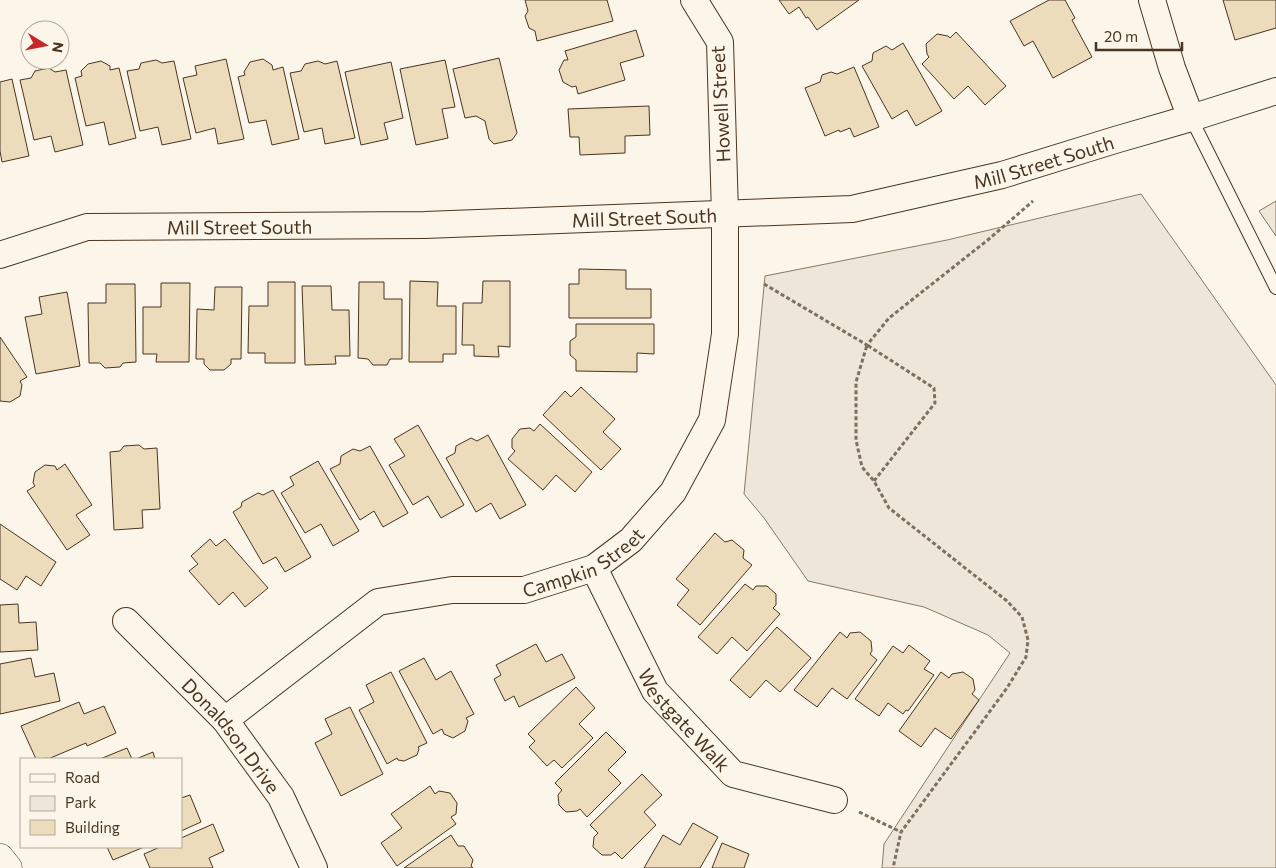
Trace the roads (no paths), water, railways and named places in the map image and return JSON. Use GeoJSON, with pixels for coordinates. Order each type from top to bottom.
{"type":"FeatureCollection","features":[{"type":"Feature","properties":{"kind":"street","name":"Howell Street"},"geometry":{"type":"LineString","coordinates":[[694,0],[720,42],[725,214]]}},
{"type":"Feature","properties":{"kind":"street"},"geometry":{"type":"LineString","coordinates":[[1152,0],[1172,68],[1191,118]]}},
{"type":"Feature","properties":{"kind":"street","name":"Mill Street South"},"geometry":{"type":"LineString","coordinates":[[0,255],[88,227],[425,225],[852,209],[1002,175],[1276,91]]}},
{"type":"Feature","properties":{"kind":"street","name":"Campkin Street"},"geometry":{"type":"LineString","coordinates":[[225,720],[378,602],[452,590],[524,590],[594,568],[631,540],[673,492],[712,420],[725,334],[725,214]]}},
{"type":"Feature","properties":{"kind":"street","name":"Westgate Walk"},"geometry":{"type":"LineString","coordinates":[[594,568],[655,691],[733,774],[834,800]]}},
{"type":"Feature","properties":{"kind":"street","name":"Donaldson Drive"},"geometry":{"type":"LineString","coordinates":[[126,621],[225,720],[281,797],[314,868]]}},
{"type":"Feature","properties":{"kind":"street"},"geometry":{"type":"LineString","coordinates":[[0,858],[8,868]]}},
{"type":"Feature","properties":{"kind":"lane"},"geometry":{"type":"LineString","coordinates":[[1191,118],[1276,288]]}}]}
